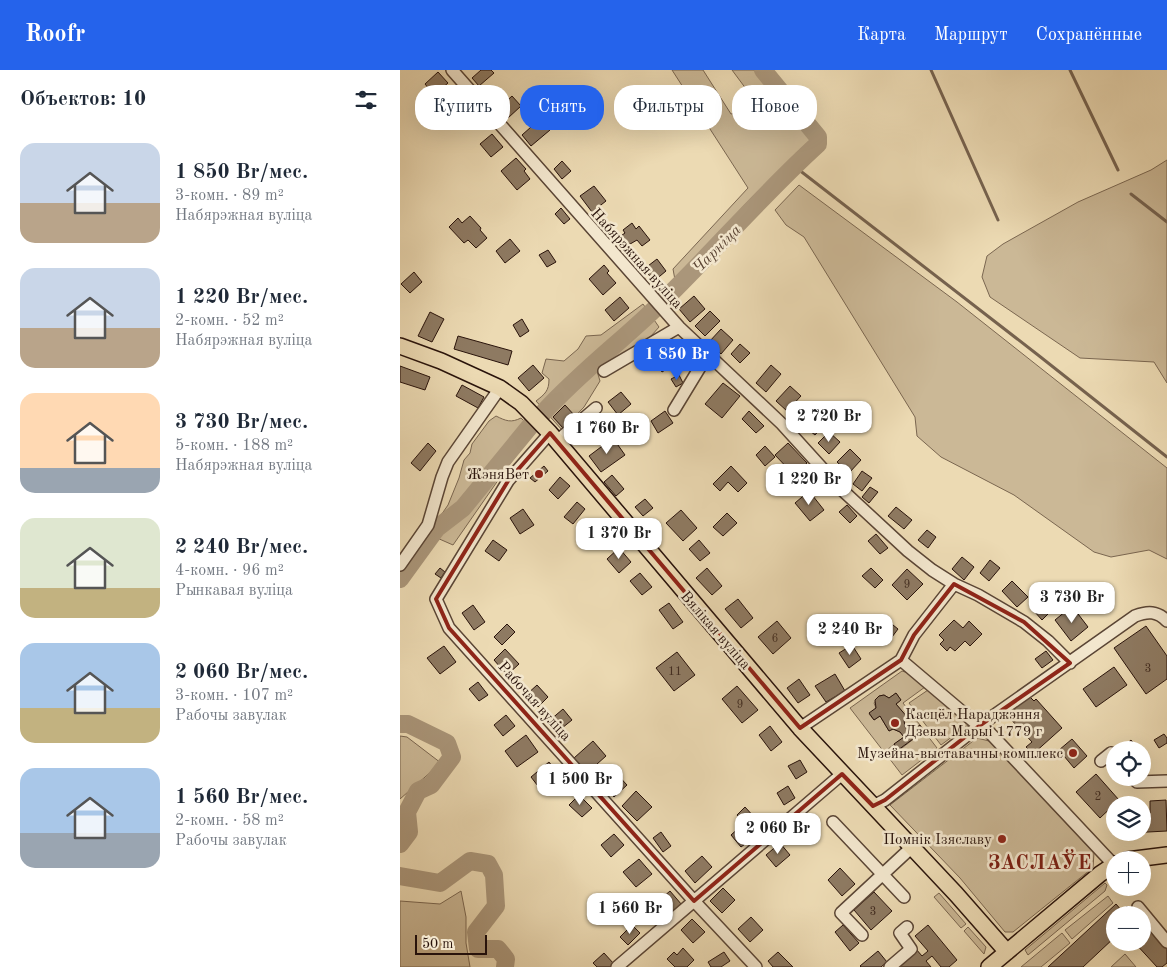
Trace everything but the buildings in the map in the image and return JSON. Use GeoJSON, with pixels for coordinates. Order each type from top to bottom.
{"type":"FeatureCollection","features":[{"type":"Feature","properties":{"kind":"main road","name":"Вялікая вуліца"},"geometry":{"type":"LineString","coordinates":[[400,346],[441,361],[500,388],[521,403],[553,437],[800,728],[956,894],[1007,952]]}},
{"type":"Feature","properties":{"kind":"main road"},"geometry":{"type":"LineString","coordinates":[[1151,858],[1167,855]]}},
{"type":"Feature","properties":{"kind":"main road"},"geometry":{"type":"LineString","coordinates":[[993,966],[1007,952],[1106,873]]}},
{"type":"Feature","properties":{"kind":"street","name":"Набярэжная вуліца"},"geometry":{"type":"LineString","coordinates":[[452,70],[649,296],[679,327],[782,424],[840,488],[932,570],[1024,622],[1048,641],[1070,663]]}},
{"type":"Feature","properties":{"kind":"street"},"geometry":{"type":"LineString","coordinates":[[604,371],[679,327]]}},
{"type":"Feature","properties":{"kind":"street"},"geometry":{"type":"LineString","coordinates":[[674,410],[708,354]]}},
{"type":"Feature","properties":{"kind":"street"},"geometry":{"type":"LineString","coordinates":[[400,566],[428,524],[448,462],[500,388]]}},
{"type":"Feature","properties":{"kind":"street"},"geometry":{"type":"LineString","coordinates":[[553,437],[596,408]]}},
{"type":"Feature","properties":{"kind":"street","name":"Рабочая вуліца"},"geometry":{"type":"LineString","coordinates":[[553,437],[508,481],[436,599],[448,628],[694,901],[756,967]]}},
{"type":"Feature","properties":{"kind":"street"},"geometry":{"type":"LineString","coordinates":[[800,728],[901,660],[914,635],[954,584]]}},
{"type":"Feature","properties":{"kind":"street"},"geometry":{"type":"LineString","coordinates":[[873,806],[885,800],[979,726],[1135,616],[1152,612],[1162,616],[1167,621]]}},
{"type":"Feature","properties":{"kind":"street"},"geometry":{"type":"LineString","coordinates":[[901,660],[979,726],[990,733],[1106,851]]}},
{"type":"Feature","properties":{"kind":"street"},"geometry":{"type":"LineString","coordinates":[[1101,761],[1106,757]]}},
{"type":"Feature","properties":{"kind":"street"},"geometry":{"type":"LineString","coordinates":[[617,967],[842,774]]}},
{"type":"Feature","properties":{"kind":"street"},"geometry":{"type":"LineString","coordinates":[[1151,782],[1167,781]]}},
{"type":"Feature","properties":{"kind":"street"},"geometry":{"type":"LineString","coordinates":[[833,822],[904,897]]}},
{"type":"Feature","properties":{"kind":"street"},"geometry":{"type":"LineString","coordinates":[[862,935],[842,913],[912,847]]}},
{"type":"Feature","properties":{"kind":"street"},"geometry":{"type":"LineString","coordinates":[[1151,923],[1167,942]]}},
{"type":"Feature","properties":{"kind":"street"},"geometry":{"type":"LineString","coordinates":[[890,967],[911,949],[900,934],[908,927]]}},
{"type":"Feature","properties":{"kind":"highlighted area"},"geometry":{"type":"Polygon","coordinates":[[[550,433],[800,728],[901,660],[914,635],[954,584],[1024,622],[1070,663],[979,726],[885,800],[873,806],[842,774],[694,901],[449,628],[436,599],[508,481],[550,433]]]}},
{"type":"Feature","properties":{"kind":"shaded area"},"geometry":{"type":"Polygon","coordinates":[[[672,70],[703,70],[713,85],[682,85],[672,70]]]}},
{"type":"Feature","properties":{"kind":"shaded area"},"geometry":{"type":"Polygon","coordinates":[[[732,70],[754,70],[766,85],[743,85],[732,70]]]}},
{"type":"Feature","properties":{"kind":"shaded area"},"geometry":{"type":"Polygon","coordinates":[[[722,100],[732,114],[732,130],[802,130],[811,141],[752,197],[675,280],[673,269],[748,188],[711,130],[722,130],[722,100]]]}},
{"type":"Feature","properties":{"kind":"shaded area"},"geometry":{"type":"Polygon","coordinates":[[[1167,160],[1167,383],[1154,362],[1080,358],[990,297],[982,277],[987,256],[1003,244],[1078,202],[1151,170],[1167,160]]]}},
{"type":"Feature","properties":{"kind":"shaded area"},"geometry":{"type":"Polygon","coordinates":[[[799,185],[957,302],[1167,468],[1167,559],[1149,550],[1111,557],[1094,552],[1014,495],[941,457],[917,436],[915,417],[804,237],[786,225],[775,210],[799,185]]]}},
{"type":"Feature","properties":{"kind":"shaded area"},"geometry":{"type":"Polygon","coordinates":[[[643,304],[659,327],[635,350],[617,359],[612,356],[597,371],[600,381],[584,407],[562,430],[536,401],[544,394],[548,387],[549,379],[542,373],[546,359],[564,361],[578,349],[586,336],[601,335],[643,304]]]}},
{"type":"Feature","properties":{"kind":"shaded area"},"geometry":{"type":"Polygon","coordinates":[[[496,416],[508,421],[521,418],[535,432],[508,466],[453,545],[428,534],[448,505],[464,460],[470,453],[472,444],[489,421],[496,416]]]}},
{"type":"Feature","properties":{"kind":"shaded area"},"geometry":{"type":"Polygon","coordinates":[[[902,671],[908,673],[925,687],[903,703],[920,725],[910,733],[905,727],[904,720],[907,717],[896,704],[901,700],[896,693],[889,698],[884,695],[879,696],[874,703],[876,708],[869,714],[874,720],[880,716],[889,731],[893,729],[900,732],[904,737],[884,752],[850,708],[902,671]]]}},
{"type":"Feature","properties":{"kind":"shaded area"},"geometry":{"type":"Polygon","coordinates":[[[928,690],[968,725],[941,745],[909,703],[928,690]]]}},
{"type":"Feature","properties":{"kind":"shaded area"},"geometry":{"type":"Polygon","coordinates":[[[924,731],[937,748],[902,775],[889,758],[924,731]]]}},
{"type":"Feature","properties":{"kind":"shaded area"},"geometry":{"type":"Polygon","coordinates":[[[400,736],[407,737],[441,763],[400,799],[400,736]]]}},
{"type":"Feature","properties":{"kind":"shaded area"},"geometry":{"type":"Polygon","coordinates":[[[977,738],[989,741],[1094,853],[1093,867],[1090,870],[1013,932],[1005,932],[960,878],[890,805],[977,738]]]}},
{"type":"Feature","properties":{"kind":"shaded area"},"geometry":{"type":"Polygon","coordinates":[[[1106,884],[1105,891],[1028,955],[1025,950],[1106,884]]]}},
{"type":"Feature","properties":{"kind":"shaded area"},"geometry":{"type":"Polygon","coordinates":[[[461,891],[466,917],[466,943],[470,967],[400,967],[400,901],[440,904],[461,891]]]}},
{"type":"Feature","properties":{"kind":"shaded area"},"geometry":{"type":"Polygon","coordinates":[[[939,893],[966,924],[961,928],[934,897],[939,893]]]}},
{"type":"Feature","properties":{"kind":"shaded area"},"geometry":{"type":"Polygon","coordinates":[[[1108,896],[1113,903],[1106,906],[1106,909],[1072,939],[1065,930],[1108,896]]]}},
{"type":"Feature","properties":{"kind":"shaded area"},"geometry":{"type":"Polygon","coordinates":[[[968,927],[986,947],[984,954],[964,931],[968,927]]]}},
{"type":"Feature","properties":{"kind":"shaded area"},"geometry":{"type":"Polygon","coordinates":[[[1062,933],[1070,943],[1041,967],[1021,967],[1062,933]]]}},
{"type":"Feature","properties":{"kind":"shaded area"},"geometry":{"type":"Polygon","coordinates":[[[1125,954],[1136,967],[1111,967],[1125,954]]]}},
{"type":"Feature","properties":{"kind":"waterway","name":"Чарніца"},"geometry":{"type":"LineString","coordinates":[[543,413],[665,299],[818,144],[818,137],[763,70]]}},
{"type":"Feature","properties":{"kind":"waterway"},"geometry":{"type":"LineString","coordinates":[[931,70],[998,220]]}},
{"type":"Feature","properties":{"kind":"waterway"},"geometry":{"type":"LineString","coordinates":[[1070,70],[1118,170]]}},
{"type":"Feature","properties":{"kind":"waterway"},"geometry":{"type":"LineString","coordinates":[[794,166],[1167,457]]}},
{"type":"Feature","properties":{"kind":"waterway"},"geometry":{"type":"LineString","coordinates":[[1131,194],[1167,222]]}},
{"type":"Feature","properties":{"kind":"waterway","name":"Чарніца"},"geometry":{"type":"LineString","coordinates":[[400,579],[437,528],[463,508],[531,425]]}},
{"type":"Feature","properties":{"kind":"waterway","name":"Чарніца"},"geometry":{"type":"LineString","coordinates":[[400,724],[408,724],[447,743],[452,757],[431,785],[418,791],[407,812],[409,832],[400,844]]}},
{"type":"Feature","properties":{"kind":"waterway","name":"Чарніца"},"geometry":{"type":"LineString","coordinates":[[400,876],[440,883],[470,861],[488,864],[494,875],[496,906],[476,932],[478,949],[498,949],[506,959],[505,967]]}},
{"type":"Feature","properties":{"kind":"place","name":"ЖэняВет"},"geometry":{"type":"Point","coordinates":[539,474]}},
{"type":"Feature","properties":{"kind":"place","name":"Касцёл Нараджэння Дзевы Марыі 1779 г"},"geometry":{"type":"Point","coordinates":[895,723]}},
{"type":"Feature","properties":{"kind":"place","name":"Музейна-выставачны комплекс"},"geometry":{"type":"Point","coordinates":[1073,753]}},
{"type":"Feature","properties":{"kind":"place","name":"Помнік Ізяславу"},"geometry":{"type":"Point","coordinates":[1002,839]}},
{"type":"Feature","properties":{"kind":"district","name":"ЗАСЛАЎЕ"},"geometry":{"type":"Point","coordinates":[1040,862]}}]}
